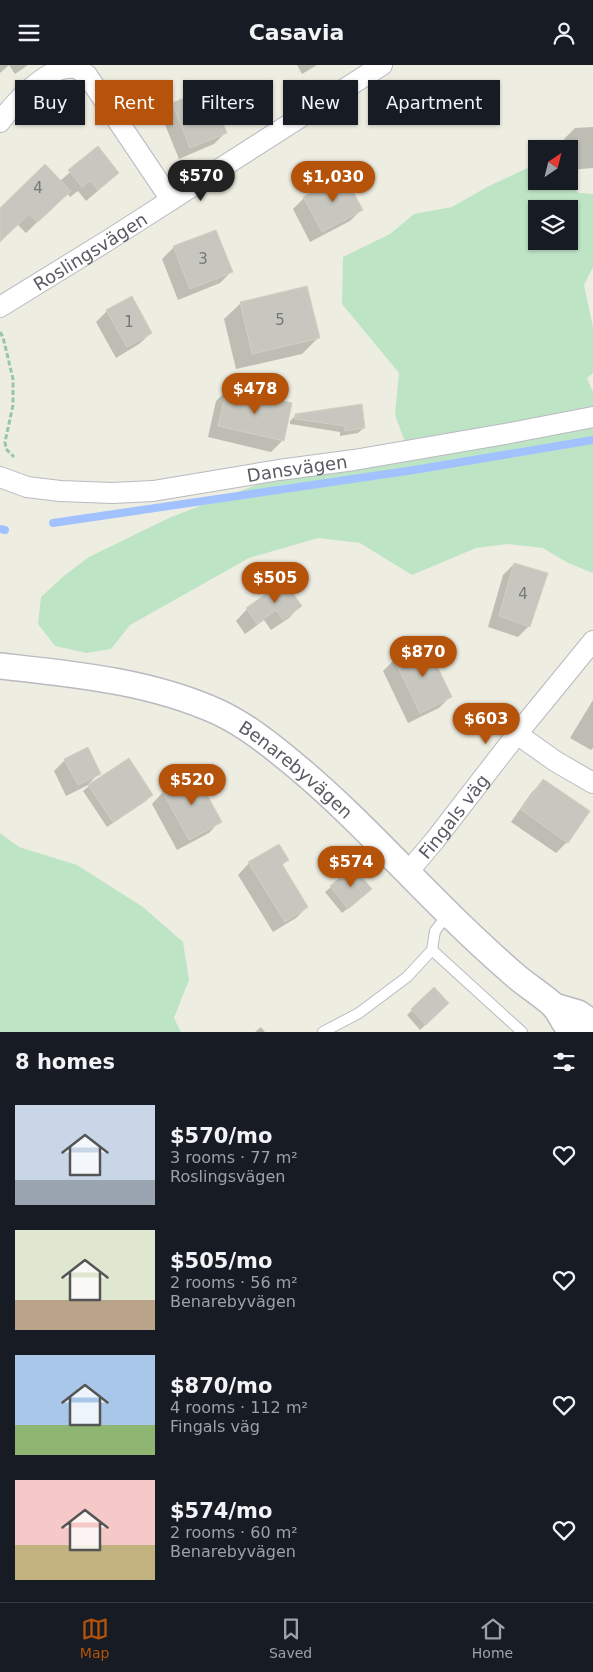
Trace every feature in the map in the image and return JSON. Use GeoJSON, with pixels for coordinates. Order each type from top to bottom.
{"type":"FeatureCollection","features":[{"type":"Feature","properties":{"kind":"street","name":"Roslingsvägen"},"geometry":{"type":"LineString","coordinates":[[0,307],[172,201],[382,65]]}},
{"type":"Feature","properties":{"kind":"street"},"geometry":{"type":"LineString","coordinates":[[0,122],[12,106],[38,82],[60,69],[75,68],[87,75],[172,201]]}},
{"type":"Feature","properties":{"kind":"street","name":"Dansvägen"},"geometry":{"type":"LineString","coordinates":[[0,477],[27,487],[60,491],[112,493],[153,491],[364,458],[593,417]]}},
{"type":"Feature","properties":{"kind":"street","name":"Fingals väg"},"geometry":{"type":"LineString","coordinates":[[408,872],[435,840],[516,734],[593,641]]}},
{"type":"Feature","properties":{"kind":"street","name":"Benarebyvägen"},"geometry":{"type":"LineString","coordinates":[[0,666],[61,673],[132,685],[178,698],[218,712],[268,743],[311,778],[360,823],[449,914],[518,977],[554,1006],[567,1027],[573,1032]]}},
{"type":"Feature","properties":{"kind":"street"},"geometry":{"type":"LineString","coordinates":[[516,734],[555,761],[593,783]]}},
{"type":"Feature","properties":{"kind":"street","name":"Benarebyvägen"},"geometry":{"type":"LineString","coordinates":[[554,1006],[578,1013],[593,1023]]}},
{"type":"Feature","properties":{"kind":"lane"},"geometry":{"type":"LineString","coordinates":[[322,1032],[358,1013],[407,977],[432,950],[435,931],[449,914]]}},
{"type":"Feature","properties":{"kind":"lane"},"geometry":{"type":"LineString","coordinates":[[432,950],[522,1032]]}},
{"type":"Feature","properties":{"kind":"path"},"geometry":{"type":"LineString","coordinates":[[0,332],[3,337],[13,379],[13,405],[5,442],[6,449],[15,458],[0,477]]}},
{"type":"Feature","properties":{"kind":"green space"},"geometry":{"type":"Polygon","coordinates":[[[528,168],[528,190],[575,190],[579,193],[593,194],[593,267],[584,285],[593,327],[593,373],[587,378],[593,392],[593,573],[568,563],[543,548],[507,544],[476,548],[412,575],[360,543],[318,538],[249,558],[130,625],[111,649],[87,653],[55,646],[38,624],[41,597],[65,575],[89,557],[171,517],[272,479],[411,458],[395,415],[399,373],[342,304],[343,257],[390,234],[414,214],[452,207],[487,187],[528,168]]]}},
{"type":"Feature","properties":{"kind":"green space"},"geometry":{"type":"Polygon","coordinates":[[[0,833],[19,847],[77,865],[143,907],[183,942],[189,980],[174,1018],[181,1032],[0,1032],[0,833]]]}},
{"type":"Feature","properties":{"kind":"building"},"geometry":{"type":"Polygon","coordinates":[[[183,98],[183,125],[224,125],[227,133],[190,148],[173,103],[183,98]]]}},
{"type":"Feature","properties":{"kind":"building"},"geometry":{"type":"Polygon","coordinates":[[[98,146],[119,173],[98,190],[90,181],[82,187],[68,170],[98,146]]]}},
{"type":"Feature","properties":{"kind":"building"},"geometry":{"type":"Polygon","coordinates":[[[45,164],[71,191],[38,222],[29,214],[0,242],[0,208],[45,164]]]}},
{"type":"Feature","properties":{"kind":"building"},"geometry":{"type":"Polygon","coordinates":[[[344,175],[363,210],[322,232],[303,197],[344,175]]]}},
{"type":"Feature","properties":{"kind":"building"},"geometry":{"type":"Polygon","coordinates":[[[216,230],[233,272],[190,289],[173,246],[216,230]]]}},
{"type":"Feature","properties":{"kind":"building"},"geometry":{"type":"Polygon","coordinates":[[[307,286],[320,338],[252,354],[240,302],[307,286]]]}},
{"type":"Feature","properties":{"kind":"building"},"geometry":{"type":"Polygon","coordinates":[[[132,296],[152,333],[127,347],[106,310],[132,296]]]}},
{"type":"Feature","properties":{"kind":"building"},"geometry":{"type":"Polygon","coordinates":[[[227,388],[292,403],[284,441],[218,426],[227,388]]]}},
{"type":"Feature","properties":{"kind":"building"},"geometry":{"type":"Polygon","coordinates":[[[362,404],[365,428],[345,431],[345,426],[295,419],[295,414],[362,404]]]}},
{"type":"Feature","properties":{"kind":"building"},"geometry":{"type":"Polygon","coordinates":[[[514,563],[548,573],[530,627],[499,616],[514,563]]]}},
{"type":"Feature","properties":{"kind":"building"},"geometry":{"type":"Polygon","coordinates":[[[284,581],[302,606],[283,620],[276,610],[257,624],[246,608],[284,581]]]}},
{"type":"Feature","properties":{"kind":"building"},"geometry":{"type":"Polygon","coordinates":[[[426,643],[452,697],[420,713],[394,659],[426,643]]]}},
{"type":"Feature","properties":{"kind":"building"},"geometry":{"type":"Polygon","coordinates":[[[88,747],[101,774],[78,785],[64,759],[88,747]]]}},
{"type":"Feature","properties":{"kind":"building"},"geometry":{"type":"Polygon","coordinates":[[[129,758],[153,795],[113,822],[88,785],[129,758]]]}},
{"type":"Feature","properties":{"kind":"building"},"geometry":{"type":"Polygon","coordinates":[[[195,773],[222,822],[189,840],[162,791],[195,773]]]}},
{"type":"Feature","properties":{"kind":"building"},"geometry":{"type":"Polygon","coordinates":[[[543,779],[590,811],[568,843],[521,810],[543,779]]]}},
{"type":"Feature","properties":{"kind":"building"},"geometry":{"type":"Polygon","coordinates":[[[279,844],[289,860],[282,864],[308,907],[285,922],[248,862],[279,844]]]}},
{"type":"Feature","properties":{"kind":"building"},"geometry":{"type":"Polygon","coordinates":[[[353,867],[372,889],[348,909],[330,886],[353,867]]]}},
{"type":"Feature","properties":{"kind":"building"},"geometry":{"type":"Polygon","coordinates":[[[434,987],[449,1003],[426,1025],[411,1009],[434,987]]]}},
{"type":"Feature","properties":{"kind":"waterway"},"geometry":{"type":"LineString","coordinates":[[53,523],[414,470],[593,440]]}},
{"type":"Feature","properties":{"kind":"waterway"},"geometry":{"type":"LineString","coordinates":[[0,529],[5,530]]}}]}
